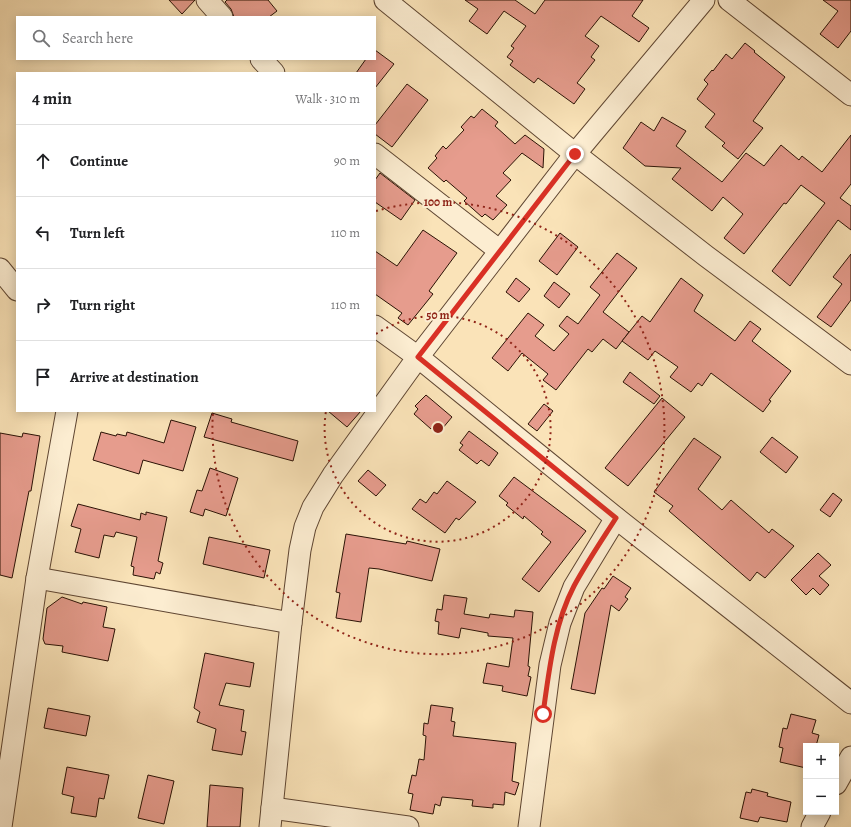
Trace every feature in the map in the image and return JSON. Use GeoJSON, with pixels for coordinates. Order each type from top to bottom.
{"type":"FeatureCollection","features":[{"type":"Feature","properties":{"kind":"street"},"geometry":{"type":"LineString","coordinates":[[207,0],[221,16]]}},
{"type":"Feature","properties":{"kind":"street"},"geometry":{"type":"LineString","coordinates":[[385,0],[575,154],[706,256],[851,364]]}},
{"type":"Feature","properties":{"kind":"street"},"geometry":{"type":"LineString","coordinates":[[408,827],[271,817],[291,623],[305,526],[313,507],[333,475],[418,357],[575,154],[704,0]]}},
{"type":"Feature","properties":{"kind":"street"},"geometry":{"type":"LineString","coordinates":[[730,0],[851,95]]}},
{"type":"Feature","properties":{"kind":"street"},"geometry":{"type":"LineString","coordinates":[[262,60],[273,72]]}},
{"type":"Feature","properties":{"kind":"street"},"geometry":{"type":"LineString","coordinates":[[376,155],[500,251]]}},
{"type":"Feature","properties":{"kind":"street"},"geometry":{"type":"LineString","coordinates":[[0,270],[16,289]]}},
{"type":"Feature","properties":{"kind":"street"},"geometry":{"type":"LineString","coordinates":[[376,327],[418,357],[616,518],[851,703]]}},
{"type":"Feature","properties":{"kind":"street"},"geometry":{"type":"LineString","coordinates":[[1,827],[37,578],[67,412]]}},
{"type":"Feature","properties":{"kind":"street"},"geometry":{"type":"LineString","coordinates":[[529,827],[550,666],[560,623],[574,587],[616,518]]}},
{"type":"Feature","properties":{"kind":"street"},"geometry":{"type":"LineString","coordinates":[[37,578],[291,623]]}},
{"type":"Feature","properties":{"kind":"street"},"geometry":{"type":"LineString","coordinates":[[839,779],[851,758]]}},
{"type":"Feature","properties":{"kind":"street"},"geometry":{"type":"LineString","coordinates":[[812,827],[818,815]]}},
{"type":"Feature","properties":{"kind":"building"},"geometry":{"type":"Polygon","coordinates":[[[169,0],[195,0],[182,14],[169,0]]]}},
{"type":"Feature","properties":{"kind":"building"},"geometry":{"type":"Polygon","coordinates":[[[227,0],[268,0],[277,11],[270,16],[234,16],[231,9],[225,2],[227,0]]]}},
{"type":"Feature","properties":{"kind":"building"},"geometry":{"type":"Polygon","coordinates":[[[465,0],[515,0],[535,14],[545,0],[643,0],[632,16],[649,28],[639,42],[601,16],[585,36],[599,46],[591,57],[595,60],[577,83],[585,89],[574,104],[538,78],[534,83],[510,65],[513,61],[507,57],[514,48],[511,46],[526,26],[504,11],[487,34],[469,21],[478,9],[465,0]]]}},
{"type":"Feature","properties":{"kind":"building"},"geometry":{"type":"Polygon","coordinates":[[[823,0],[851,0],[851,31],[838,48],[820,34],[838,11],[823,0]]]}},
{"type":"Feature","properties":{"kind":"building"},"geometry":{"type":"Polygon","coordinates":[[[745,43],[785,77],[753,121],[763,128],[738,159],[722,146],[725,143],[705,127],[715,114],[697,99],[708,84],[704,80],[712,70],[713,71],[726,54],[732,59],[745,43]]]}},
{"type":"Feature","properties":{"kind":"building"},"geometry":{"type":"Polygon","coordinates":[[[376,51],[394,64],[376,87],[376,72],[357,72],[365,60],[376,60],[376,51]]]}},
{"type":"Feature","properties":{"kind":"building"},"geometry":{"type":"Polygon","coordinates":[[[407,84],[428,100],[392,147],[376,135],[376,124],[407,84]]]}},
{"type":"Feature","properties":{"kind":"building"},"geometry":{"type":"Polygon","coordinates":[[[482,109],[498,122],[495,126],[515,144],[525,135],[544,149],[543,168],[522,153],[503,173],[511,180],[496,196],[507,205],[493,220],[485,214],[482,217],[464,201],[467,198],[446,180],[444,182],[428,168],[437,158],[435,156],[443,146],[446,149],[464,130],[461,127],[471,116],[474,118],[482,109]]]}},
{"type":"Feature","properties":{"kind":"building"},"geometry":{"type":"Polygon","coordinates":[[[662,117],[686,131],[676,146],[722,182],[746,153],[764,166],[781,145],[799,160],[802,156],[822,172],[851,135],[851,184],[840,198],[851,206],[851,230],[838,220],[790,286],[772,271],[825,203],[801,185],[786,204],[784,203],[744,254],[724,238],[743,214],[723,197],[712,211],[672,179],[681,168],[645,166],[623,148],[641,122],[654,131],[662,117]]]}},
{"type":"Feature","properties":{"kind":"building"},"geometry":{"type":"Polygon","coordinates":[[[380,173],[415,200],[401,220],[376,203],[376,179],[380,173]]]}},
{"type":"Feature","properties":{"kind":"building"},"geometry":{"type":"Polygon","coordinates":[[[423,230],[457,253],[429,291],[433,294],[408,325],[398,318],[402,313],[376,295],[376,252],[397,266],[423,230]]]}},
{"type":"Feature","properties":{"kind":"building"},"geometry":{"type":"Polygon","coordinates":[[[560,233],[578,247],[557,275],[539,261],[560,233]]]}},
{"type":"Feature","properties":{"kind":"building"},"geometry":{"type":"Polygon","coordinates":[[[617,253],[637,268],[603,312],[629,332],[616,349],[603,339],[592,352],[588,349],[556,390],[543,380],[548,374],[522,353],[508,371],[492,358],[528,313],[544,325],[535,336],[554,351],[569,334],[559,326],[567,316],[578,324],[600,295],[590,287],[617,253]]]}},
{"type":"Feature","properties":{"kind":"building"},"geometry":{"type":"Polygon","coordinates":[[[851,254],[851,300],[831,327],[817,317],[842,284],[833,277],[851,254]]]}},
{"type":"Feature","properties":{"kind":"building"},"geometry":{"type":"Polygon","coordinates":[[[516,278],[530,289],[519,302],[506,292],[516,278]]]}},
{"type":"Feature","properties":{"kind":"building"},"geometry":{"type":"Polygon","coordinates":[[[681,278],[703,295],[694,311],[735,341],[750,321],[761,329],[752,341],[791,371],[769,400],[771,401],[763,412],[711,373],[702,386],[698,383],[691,392],[670,377],[678,367],[655,351],[648,360],[622,341],[642,316],[650,322],[681,278]]]}},
{"type":"Feature","properties":{"kind":"building"},"geometry":{"type":"Polygon","coordinates":[[[554,282],[570,294],[559,308],[544,296],[554,282]]]}},
{"type":"Feature","properties":{"kind":"building"},"geometry":{"type":"Polygon","coordinates":[[[630,372],[660,396],[654,404],[623,382],[630,372]]]}},
{"type":"Feature","properties":{"kind":"building"},"geometry":{"type":"Polygon","coordinates":[[[426,395],[452,417],[442,429],[436,424],[431,429],[414,414],[418,409],[415,406],[426,395]]]}},
{"type":"Feature","properties":{"kind":"building"},"geometry":{"type":"Polygon","coordinates":[[[662,398],[685,417],[628,486],[605,468],[662,398]]]}},
{"type":"Feature","properties":{"kind":"building"},"geometry":{"type":"Polygon","coordinates":[[[544,404],[553,411],[537,431],[528,424],[544,404]]]}},
{"type":"Feature","properties":{"kind":"building"},"geometry":{"type":"Polygon","coordinates":[[[329,412],[360,412],[347,427],[329,412]]]}},
{"type":"Feature","properties":{"kind":"building"},"geometry":{"type":"Polygon","coordinates":[[[212,413],[232,419],[231,422],[298,441],[293,461],[204,437],[212,413]]]}},
{"type":"Feature","properties":{"kind":"building"},"geometry":{"type":"Polygon","coordinates":[[[171,420],[196,427],[183,471],[143,460],[139,474],[93,460],[101,432],[116,436],[117,434],[126,436],[127,432],[164,443],[171,420]]]}},
{"type":"Feature","properties":{"kind":"building"},"geometry":{"type":"Polygon","coordinates":[[[469,431],[498,453],[489,466],[481,460],[477,464],[459,450],[463,445],[460,443],[469,431]]]}},
{"type":"Feature","properties":{"kind":"building"},"geometry":{"type":"Polygon","coordinates":[[[0,433],[22,437],[23,433],[40,436],[31,491],[29,491],[12,578],[0,575],[0,433]]]}},
{"type":"Feature","properties":{"kind":"building"},"geometry":{"type":"Polygon","coordinates":[[[772,437],[798,457],[786,473],[760,452],[772,437]]]}},
{"type":"Feature","properties":{"kind":"building"},"geometry":{"type":"Polygon","coordinates":[[[694,438],[721,457],[698,489],[722,510],[731,500],[769,533],[772,529],[794,546],[765,578],[757,572],[750,581],[669,511],[673,506],[654,492],[694,438]]]}},
{"type":"Feature","properties":{"kind":"building"},"geometry":{"type":"Polygon","coordinates":[[[210,468],[238,478],[226,516],[205,509],[203,516],[190,512],[197,490],[202,491],[210,468]]]}},
{"type":"Feature","properties":{"kind":"building"},"geometry":{"type":"Polygon","coordinates":[[[368,470],[386,485],[376,496],[358,481],[368,470]]]}},
{"type":"Feature","properties":{"kind":"building"},"geometry":{"type":"Polygon","coordinates":[[[514,477],[586,531],[539,592],[522,579],[551,542],[541,534],[543,532],[524,516],[523,519],[506,505],[508,503],[499,496],[514,477]]]}},
{"type":"Feature","properties":{"kind":"building"},"geometry":{"type":"Polygon","coordinates":[[[447,481],[476,502],[459,520],[456,518],[445,533],[412,509],[420,499],[426,503],[434,492],[437,494],[447,481]]]}},
{"type":"Feature","properties":{"kind":"building"},"geometry":{"type":"Polygon","coordinates":[[[833,493],[842,500],[830,517],[820,510],[833,493]]]}},
{"type":"Feature","properties":{"kind":"building"},"geometry":{"type":"Polygon","coordinates":[[[78,504],[140,520],[141,513],[146,515],[146,512],[167,517],[158,561],[163,563],[160,574],[156,572],[154,579],[133,575],[134,567],[131,566],[137,537],[116,532],[114,537],[104,535],[99,558],[75,552],[81,529],[71,526],[78,504]]]}},
{"type":"Feature","properties":{"kind":"building"},"geometry":{"type":"Polygon","coordinates":[[[346,534],[406,544],[407,541],[440,549],[432,581],[369,568],[361,622],[336,618],[340,593],[336,592],[346,534]]]}},
{"type":"Feature","properties":{"kind":"building"},"geometry":{"type":"Polygon","coordinates":[[[209,537],[270,550],[264,578],[203,564],[209,537]]]}},
{"type":"Feature","properties":{"kind":"building"},"geometry":{"type":"Polygon","coordinates":[[[818,553],[831,565],[819,576],[829,585],[820,595],[813,588],[806,595],[791,580],[818,553]]]}},
{"type":"Feature","properties":{"kind":"building"},"geometry":{"type":"Polygon","coordinates":[[[613,576],[631,588],[625,597],[628,599],[619,611],[611,605],[595,694],[571,689],[585,613],[602,588],[604,589],[613,576]]]}},
{"type":"Feature","properties":{"kind":"building"},"geometry":{"type":"Polygon","coordinates":[[[444,595],[467,598],[464,614],[489,618],[490,614],[514,617],[515,610],[533,612],[528,666],[530,667],[528,676],[531,677],[527,696],[502,691],[503,686],[483,683],[487,663],[509,667],[513,638],[488,636],[488,633],[461,628],[459,638],[438,634],[439,622],[435,621],[437,609],[442,610],[444,595]]]}},
{"type":"Feature","properties":{"kind":"building"},"geometry":{"type":"Polygon","coordinates":[[[62,597],[82,604],[83,602],[107,607],[103,627],[115,629],[108,661],[62,652],[63,646],[45,644],[43,639],[47,608],[62,597]]]}},
{"type":"Feature","properties":{"kind":"building"},"geometry":{"type":"Polygon","coordinates":[[[205,653],[254,663],[250,687],[226,683],[219,705],[244,710],[241,731],[246,732],[242,755],[212,750],[216,729],[197,722],[200,712],[194,708],[205,653]]]}},
{"type":"Feature","properties":{"kind":"building"},"geometry":{"type":"Polygon","coordinates":[[[431,705],[453,708],[451,721],[455,722],[453,736],[516,743],[512,781],[519,783],[515,795],[505,792],[504,805],[493,804],[493,808],[472,806],[473,800],[442,797],[440,806],[435,804],[433,814],[410,810],[413,794],[408,793],[412,775],[416,776],[419,759],[424,760],[426,736],[423,735],[424,723],[428,724],[431,705]]]}},
{"type":"Feature","properties":{"kind":"building"},"geometry":{"type":"Polygon","coordinates":[[[48,708],[90,716],[86,736],[44,728],[48,708]]]}},
{"type":"Feature","properties":{"kind":"building"},"geometry":{"type":"Polygon","coordinates":[[[791,714],[816,720],[812,733],[819,735],[817,743],[803,743],[803,767],[780,762],[783,748],[779,747],[783,728],[787,729],[791,714]]]}},
{"type":"Feature","properties":{"kind":"building"},"geometry":{"type":"Polygon","coordinates":[[[67,767],[109,775],[104,799],[99,798],[96,817],[71,813],[74,797],[62,794],[67,767]]]}},
{"type":"Feature","properties":{"kind":"building"},"geometry":{"type":"Polygon","coordinates":[[[148,775],[174,781],[164,824],[138,818],[148,775]]]}},
{"type":"Feature","properties":{"kind":"building"},"geometry":{"type":"Polygon","coordinates":[[[210,785],[243,788],[240,827],[207,827],[210,785]]]}},
{"type":"Feature","properties":{"kind":"building"},"geometry":{"type":"Polygon","coordinates":[[[752,789],[768,793],[767,796],[791,802],[787,822],[760,817],[758,822],[740,818],[746,792],[751,793],[752,789]]]}},
{"type":"Feature","properties":{"kind":"route"},"geometry":{"type":"LineString","coordinates":[[543,714],[550,666],[560,623],[574,587],[616,518],[418,357],[575,154]]}}]}
